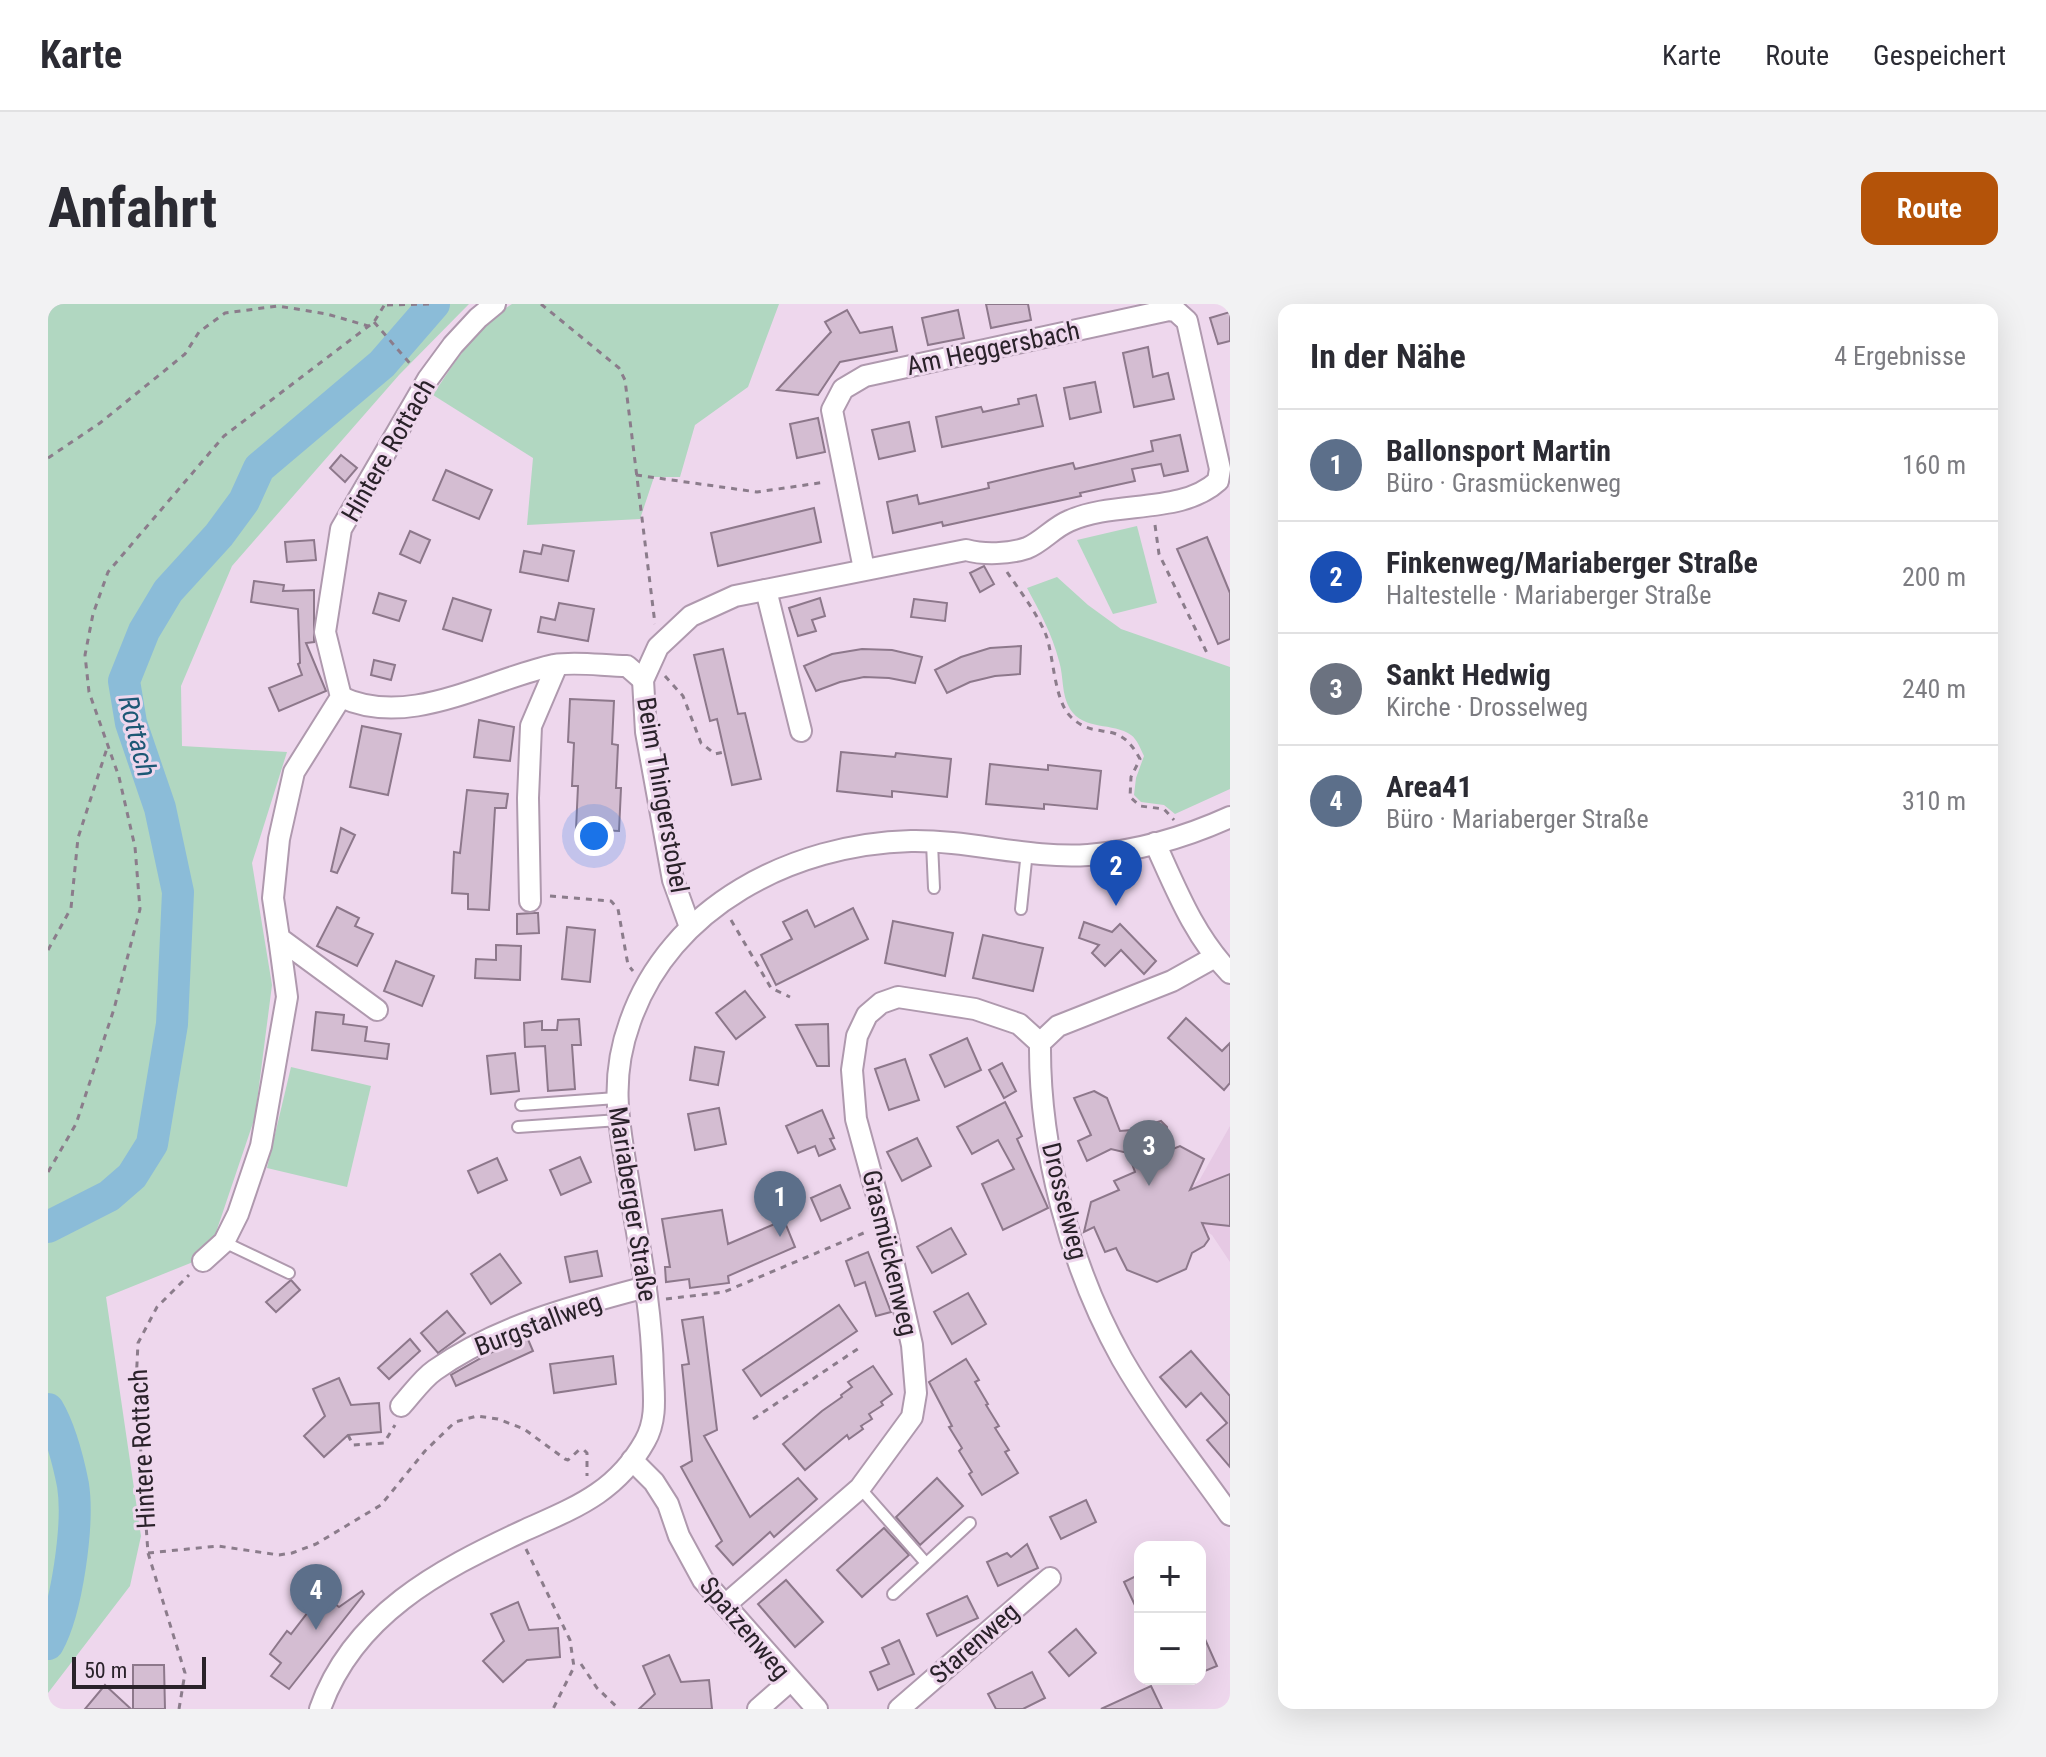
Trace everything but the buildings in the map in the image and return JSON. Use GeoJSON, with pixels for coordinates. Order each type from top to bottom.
{"type":"FeatureCollection","features":[{"type":"Feature","properties":{"kind":"street","name":"Hintere Rottach"},"geometry":{"type":"LineString","coordinates":[[341,697],[325,632],[341,529],[428,379],[453,345],[495,304]]}},
{"type":"Feature","properties":{"kind":"street","name":"Am Heggersbach"},"geometry":{"type":"LineString","coordinates":[[864,569],[832,410],[843,389],[865,376],[1169,310],[1176,311],[1187,321],[1220,469],[1218,481],[1198,495],[1151,506]]}},
{"type":"Feature","properties":{"kind":"street"},"geometry":{"type":"LineString","coordinates":[[203,1261],[224,1242],[238,1214],[261,1146],[287,997],[273,898],[279,839],[294,772],[341,697],[357,704],[387,708],[423,705],[557,665],[649,664],[691,616],[735,596],[966,550],[981,555],[1028,548],[1070,520],[1132,505],[1151,506]]}},
{"type":"Feature","properties":{"kind":"street"},"geometry":{"type":"LineString","coordinates":[[766,590],[801,731]]}},
{"type":"Feature","properties":{"kind":"street","name":"Beim Thingerstobel"},"geometry":{"type":"LineString","coordinates":[[649,664],[646,732],[673,880],[690,927]]}},
{"type":"Feature","properties":{"kind":"street"},"geometry":{"type":"LineString","coordinates":[[530,898],[528,798],[531,726],[557,665]]}},
{"type":"Feature","properties":{"kind":"street","name":"Mariaberger Straße"},"geometry":{"type":"LineString","coordinates":[[320,1709],[341,1665],[396,1602],[441,1572],[604,1492],[647,1438],[654,1413],[647,1294],[616,1098],[619,1059],[630,1022],[653,969],[690,927],[721,902],[758,879],[846,847],[913,841],[1087,855],[1178,837],[1230,817]]}},
{"type":"Feature","properties":{"kind":"street"},"geometry":{"type":"LineString","coordinates":[[1155,843],[1190,919],[1215,957],[1230,973]]}},
{"type":"Feature","properties":{"kind":"street"},"geometry":{"type":"LineString","coordinates":[[279,938],[377,1010]]}},
{"type":"Feature","properties":{"kind":"street"},"geometry":{"type":"LineString","coordinates":[[1040,1043],[1058,1026],[1172,981],[1215,957]]}},
{"type":"Feature","properties":{"kind":"street","name":"Grasmückenweg"},"geometry":{"type":"LineString","coordinates":[[725,1605],[860,1488],[912,1417],[916,1393],[912,1345],[885,1225],[856,1119],[852,1070],[857,1036],[867,1015],[881,1003],[898,997],[975,1009],[1019,1024],[1040,1043]]}},
{"type":"Feature","properties":{"kind":"street","name":"Drosselweg"},"geometry":{"type":"LineString","coordinates":[[1040,1043],[1039,1086],[1061,1205],[1088,1290],[1123,1360],[1229,1513]]}},
{"type":"Feature","properties":{"kind":"street","name":"Burgstallweg"},"geometry":{"type":"LineString","coordinates":[[399,1414],[433,1372],[462,1353],[515,1327],[578,1305],[647,1294]]}},
{"type":"Feature","properties":{"kind":"street","name":"Spatzenweg"},"geometry":{"type":"LineString","coordinates":[[632,1460],[654,1482],[668,1504],[679,1536],[703,1580],[817,1709]]}},
{"type":"Feature","properties":{"kind":"street","name":"Starenweg"},"geometry":{"type":"LineString","coordinates":[[899,1709],[1050,1578]]}},
{"type":"Feature","properties":{"kind":"street"},"geometry":{"type":"LineString","coordinates":[[758,1709],[790,1681]]}},
{"type":"Feature","properties":{"kind":"lane"},"geometry":{"type":"LineString","coordinates":[[932,843],[934,888]]}},
{"type":"Feature","properties":{"kind":"lane"},"geometry":{"type":"LineString","coordinates":[[1021,909],[1027,851]]}},
{"type":"Feature","properties":{"kind":"lane"},"geometry":{"type":"LineString","coordinates":[[521,1105],[616,1098]]}},
{"type":"Feature","properties":{"kind":"lane"},"geometry":{"type":"LineString","coordinates":[[518,1127],[619,1120]]}},
{"type":"Feature","properties":{"kind":"lane"},"geometry":{"type":"LineString","coordinates":[[224,1242],[289,1273]]}},
{"type":"Feature","properties":{"kind":"lane"},"geometry":{"type":"LineString","coordinates":[[860,1488],[925,1562]]}},
{"type":"Feature","properties":{"kind":"lane"},"geometry":{"type":"LineString","coordinates":[[893,1594],[970,1523]]}},
{"type":"Feature","properties":{"kind":"path"},"geometry":{"type":"LineString","coordinates":[[48,1172],[76,1124],[114,1009],[140,909],[135,847],[119,777],[89,692],[85,655],[93,614],[108,572],[224,436],[374,322],[385,304],[431,304]]}},
{"type":"Feature","properties":{"kind":"path"},"geometry":{"type":"LineString","coordinates":[[541,304],[619,368],[628,396],[649,664],[669,679],[683,696],[701,743],[715,754],[724,752]]}},
{"type":"Feature","properties":{"kind":"path"},"geometry":{"type":"LineString","coordinates":[[48,458],[100,423],[185,354],[199,332],[225,313],[278,306],[327,314],[368,326]]}},
{"type":"Feature","properties":{"kind":"path"},"geometry":{"type":"LineString","coordinates":[[374,322],[409,364]]}},
{"type":"Feature","properties":{"kind":"path"},"geometry":{"type":"LineString","coordinates":[[636,475],[757,492],[846,479]]}},
{"type":"Feature","properties":{"kind":"path"},"geometry":{"type":"LineString","coordinates":[[1151,506],[1159,554],[1207,653]]}},
{"type":"Feature","properties":{"kind":"path"},"geometry":{"type":"LineString","coordinates":[[993,553],[1045,632],[1055,666],[1057,688],[1068,714],[1086,728],[1113,732],[1130,740],[1140,759],[1131,777],[1130,797],[1140,806],[1164,809],[1174,820],[1178,837]]}},
{"type":"Feature","properties":{"kind":"path"},"geometry":{"type":"LineString","coordinates":[[48,950],[71,908],[78,838],[108,745]]}},
{"type":"Feature","properties":{"kind":"path"},"geometry":{"type":"LineString","coordinates":[[530,898],[611,901],[618,909],[628,965],[644,986]]}},
{"type":"Feature","properties":{"kind":"path"},"geometry":{"type":"LineString","coordinates":[[721,902],[771,988],[790,997]]}},
{"type":"Feature","properties":{"kind":"path"},"geometry":{"type":"LineString","coordinates":[[647,1294],[724,1292],[885,1225]]}},
{"type":"Feature","properties":{"kind":"path","name":"Hintere Rottach"},"geometry":{"type":"LineString","coordinates":[[179,1709],[185,1673],[148,1553],[136,1384],[138,1343],[157,1307],[203,1261]]}},
{"type":"Feature","properties":{"kind":"path"},"geometry":{"type":"LineString","coordinates":[[753,1419],[862,1346]]}},
{"type":"Feature","properties":{"kind":"path"},"geometry":{"type":"LineString","coordinates":[[348,1435],[353,1445],[384,1443],[399,1414]]}},
{"type":"Feature","properties":{"kind":"path"},"geometry":{"type":"LineString","coordinates":[[148,1553],[218,1546],[279,1555],[304,1549],[381,1505],[425,1451],[455,1422],[477,1416],[498,1419],[524,1429],[565,1459],[584,1450],[588,1459],[587,1475],[604,1492]]}},
{"type":"Feature","properties":{"kind":"path"},"geometry":{"type":"LineString","coordinates":[[518,1533],[570,1640],[574,1667],[553,1709]]}},
{"type":"Feature","properties":{"kind":"path"},"geometry":{"type":"LineString","coordinates":[[581,1664],[597,1688],[619,1709]]}},
{"type":"Feature","properties":{"kind":"shaded area"},"geometry":{"type":"Polygon","coordinates":[[[1230,1126],[1230,1262],[1212,1235],[1196,1224],[1184,1193],[1200,1179],[1230,1126]]]}},
{"type":"Feature","properties":{"kind":"green space"},"geometry":{"type":"Polygon","coordinates":[[[48,304],[469,304],[399,375],[232,566],[181,686],[182,746],[287,752],[252,863],[272,985],[255,1117],[208,1256],[106,1297],[141,1536],[130,1586],[48,1693],[48,304]]]}},
{"type":"Feature","properties":{"kind":"green space"},"geometry":{"type":"Polygon","coordinates":[[[512,304],[779,304],[748,387],[695,425],[680,477],[654,477],[640,519],[527,525],[533,458],[433,395],[478,333],[512,304]]]}},
{"type":"Feature","properties":{"kind":"green space"},"geometry":{"type":"Polygon","coordinates":[[[1137,526],[1157,603],[1113,614],[1077,540],[1137,526]]]}},
{"type":"Feature","properties":{"kind":"green space"},"geometry":{"type":"Polygon","coordinates":[[[1057,577],[1121,629],[1230,667],[1230,789],[1175,814],[1164,805],[1141,802],[1134,795],[1144,756],[1135,739],[1124,731],[1083,721],[1067,703],[1053,642],[1027,588],[1057,577]]]}},
{"type":"Feature","properties":{"kind":"green space"},"geometry":{"type":"Polygon","coordinates":[[[291,1067],[371,1086],[347,1187],[267,1168],[291,1067]]]}},
{"type":"Feature","properties":{"kind":"waterway","name":"Rottach"},"geometry":{"type":"LineString","coordinates":[[48,1227],[109,1196],[132,1176],[152,1144],[172,1024],[178,892],[160,808],[131,723],[124,681],[144,631],[168,591],[219,535],[244,501],[259,468],[382,364],[434,304]]}},
{"type":"Feature","properties":{"kind":"waterway","name":"Rottach"},"geometry":{"type":"LineString","coordinates":[[48,1409],[64,1446],[74,1502],[73,1543],[66,1589],[48,1644]]}},
{"type":"Feature","properties":{"kind":"place","name":"Finkenweg/Mariaberger Straße"},"geometry":{"type":"Point","coordinates":[1116,906]}},
{"type":"Feature","properties":{"kind":"place","name":"Sankt Hedwig"},"geometry":{"type":"Point","coordinates":[1149,1186]}},
{"type":"Feature","properties":{"kind":"place","name":"Ballonsport Martin"},"geometry":{"type":"Point","coordinates":[780,1237]}},
{"type":"Feature","properties":{"kind":"place","name":"Area41"},"geometry":{"type":"Point","coordinates":[316,1630]}}]}
